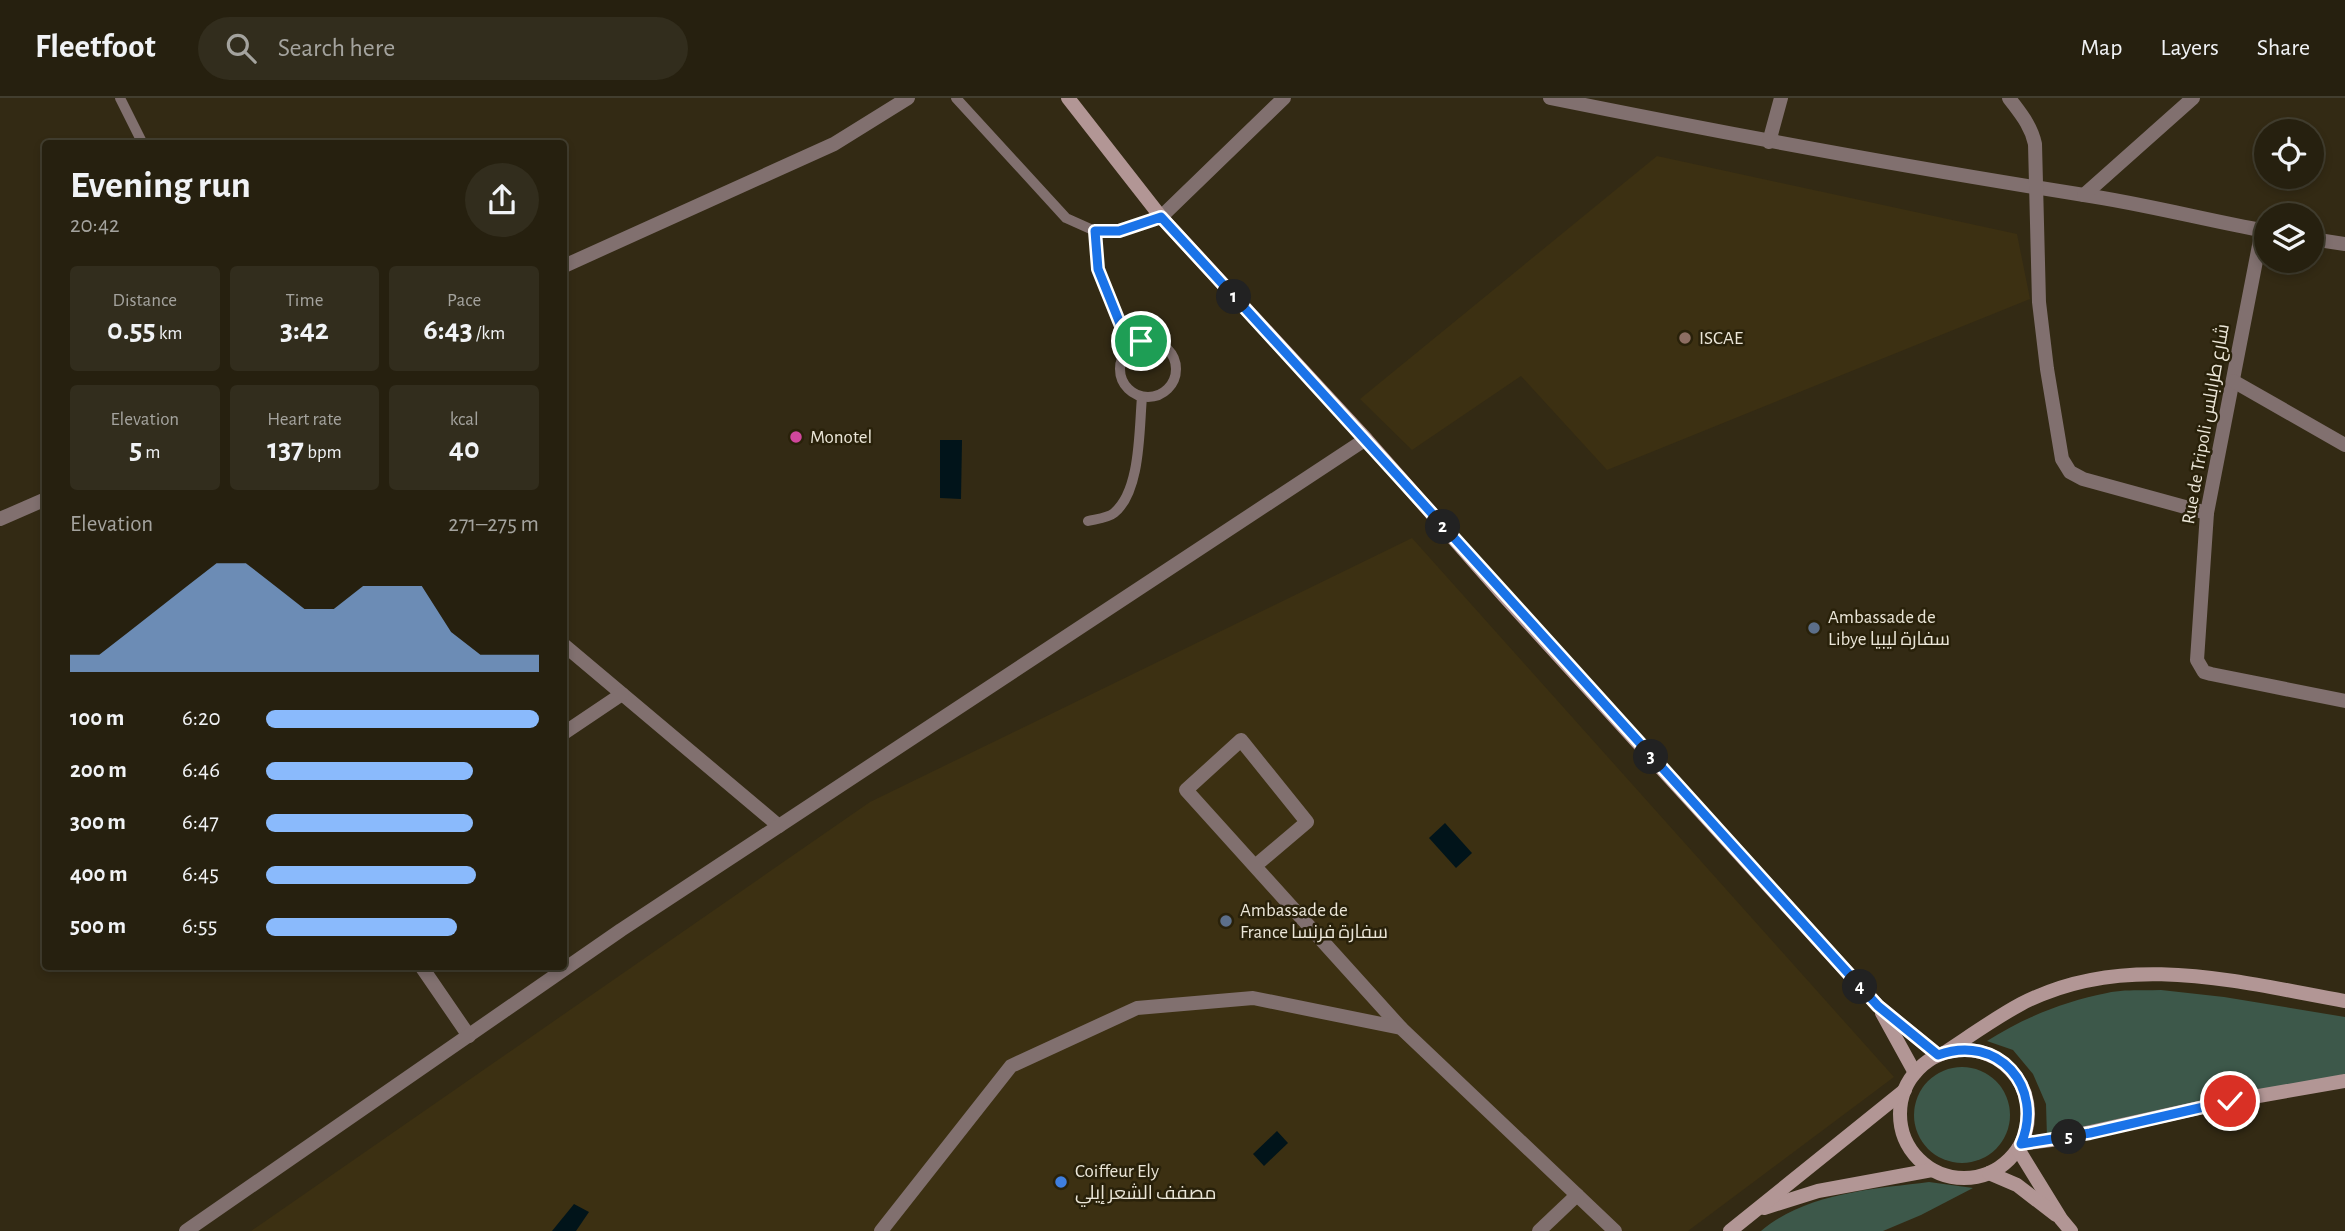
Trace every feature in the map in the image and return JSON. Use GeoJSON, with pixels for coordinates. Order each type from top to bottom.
{"type":"FeatureCollection","features":[{"type":"Feature","properties":{"kind":"street"},"geometry":{"type":"LineString","coordinates":[[567,265],[834,145],[908,98]]}},
{"type":"Feature","properties":{"kind":"street"},"geometry":{"type":"LineString","coordinates":[[1069,98],[1161,217],[1366,439],[1878,1006],[1941,1054],[1969,1050],[1982,1052],[2005,1064],[2014,1072],[2026,1094],[2029,1107],[2026,1132],[2020,1146],[2003,1166],[1989,1173],[1960,1178],[1932,1170],[1818,1191],[1755,1210]]}},
{"type":"Feature","properties":{"kind":"street"},"geometry":{"type":"LineString","coordinates":[[1161,217],[1284,98]]}},
{"type":"Feature","properties":{"kind":"street"},"geometry":{"type":"LineString","coordinates":[[1550,98],[1769,142],[2084,195],[2254,228]]}},
{"type":"Feature","properties":{"kind":"street"},"geometry":{"type":"LineString","coordinates":[[1769,142],[1781,98]]}},
{"type":"Feature","properties":{"kind":"street"},"geometry":{"type":"LineString","coordinates":[[2009,98],[2032,132],[2035,144],[2039,302],[2053,410],[2065,467],[2076,477],[2207,513]]}},
{"type":"Feature","properties":{"kind":"street"},"geometry":{"type":"LineString","coordinates":[[2084,195],[2193,98]]}},
{"type":"Feature","properties":{"kind":"street"},"geometry":{"type":"LineString","coordinates":[[2324,241],[2345,244]]}},
{"type":"Feature","properties":{"kind":"street","name":"Rue de Tripoli شارع طرابلس"},"geometry":{"type":"LineString","coordinates":[[2255,273],[2207,513],[2197,660],[2204,672],[2211,674],[2345,701]]}},
{"type":"Feature","properties":{"kind":"street"},"geometry":{"type":"LineString","coordinates":[[2233,381],[2345,445]]}},
{"type":"Feature","properties":{"kind":"street"},"geometry":{"type":"LineString","coordinates":[[567,970],[779,826],[1366,439]]}},
{"type":"Feature","properties":{"kind":"street"},"geometry":{"type":"LineString","coordinates":[[0,519],[42,501]]}},
{"type":"Feature","properties":{"kind":"street"},"geometry":{"type":"LineString","coordinates":[[567,648],[779,826]]}},
{"type":"Feature","properties":{"kind":"street"},"geometry":{"type":"LineString","coordinates":[[567,731],[622,694]]}},
{"type":"Feature","properties":{"kind":"street"},"geometry":{"type":"LineString","coordinates":[[1255,866],[1307,822],[1241,740],[1186,790],[1401,1028],[1615,1231]]}},
{"type":"Feature","properties":{"kind":"street"},"geometry":{"type":"LineString","coordinates":[[424,970],[469,1036]]}},
{"type":"Feature","properties":{"kind":"street"},"geometry":{"type":"LineString","coordinates":[[186,1231],[566,970]]}},
{"type":"Feature","properties":{"kind":"street"},"geometry":{"type":"LineString","coordinates":[[1932,1170],[1913,1152],[1901,1128],[1901,1102],[1914,1073],[2023,1003],[2063,988],[2099,979],[2141,974],[2185,974],[2242,980],[2345,1001]]}},
{"type":"Feature","properties":{"kind":"street"},"geometry":{"type":"LineString","coordinates":[[881,1231],[1011,1066],[1137,1008],[1253,998],[1401,1028]]}},
{"type":"Feature","properties":{"kind":"street"},"geometry":{"type":"LineString","coordinates":[[1878,1006],[1914,1073]]}},
{"type":"Feature","properties":{"kind":"street"},"geometry":{"type":"LineString","coordinates":[[2020,1146],[2242,1098],[2345,1081]]}},
{"type":"Feature","properties":{"kind":"street"},"geometry":{"type":"LineString","coordinates":[[1730,1231],[1905,1090]]}},
{"type":"Feature","properties":{"kind":"street"},"geometry":{"type":"LineString","coordinates":[[2020,1146],[2061,1219],[2071,1231]]}},
{"type":"Feature","properties":{"kind":"street"},"geometry":{"type":"LineString","coordinates":[[1989,1173],[2017,1185],[2061,1219]]}},
{"type":"Feature","properties":{"kind":"street"},"geometry":{"type":"LineString","coordinates":[[1539,1231],[1577,1195]]}},
{"type":"Feature","properties":{"kind":"lane"},"geometry":{"type":"LineString","coordinates":[[120,98],[141,140]]}},
{"type":"Feature","properties":{"kind":"lane"},"geometry":{"type":"LineString","coordinates":[[956,98],[1066,218],[1095,231],[1119,231],[1161,217]]}},
{"type":"Feature","properties":{"kind":"lane"},"geometry":{"type":"LineString","coordinates":[[1095,231],[1098,269],[1129,346]]}},
{"type":"Feature","properties":{"kind":"lane"},"geometry":{"type":"LineString","coordinates":[[1154,340],[1174,355],[1177,368],[1167,391],[1142,397],[1130,392],[1122,382],[1119,369],[1129,346],[1154,340]]}},
{"type":"Feature","properties":{"kind":"lane"},"geometry":{"type":"LineString","coordinates":[[1088,521],[1113,514],[1127,496],[1134,475],[1142,397]]}},
{"type":"Feature","properties":{"kind":"shaded area","name":"ISCAE"},"geometry":{"type":"Polygon","coordinates":[[[1657,156],[2017,234],[2030,299],[1607,470],[1521,376],[1412,450],[1360,399],[1657,156]]]}},
{"type":"Feature","properties":{"kind":"shaded area"},"geometry":{"type":"Polygon","coordinates":[[[940,440],[962,440],[961,499],[940,498],[940,440]]]}},
{"type":"Feature","properties":{"kind":"shaded area","name":"Ambassade de France سفارة فرنسا"},"geometry":{"type":"Polygon","coordinates":[[[1412,538],[1894,1077],[1688,1231],[251,1231],[870,802],[1412,538]]]}},
{"type":"Feature","properties":{"kind":"shaded area"},"geometry":{"type":"Polygon","coordinates":[[[1445,823],[1472,853],[1456,868],[1429,838],[1445,823]]]}},
{"type":"Feature","properties":{"kind":"shaded area"},"geometry":{"type":"Polygon","coordinates":[[[1277,1131],[1288,1143],[1264,1166],[1253,1154],[1277,1131]]]}},
{"type":"Feature","properties":{"kind":"shaded area"},"geometry":{"type":"Polygon","coordinates":[[[574,1204],[589,1212],[576,1231],[552,1231],[574,1204]]]}},
{"type":"Feature","properties":{"kind":"green space"},"geometry":{"type":"Polygon","coordinates":[[[2161,990],[2224,997],[2345,1017],[2345,1074],[2047,1138],[2046,1104],[2033,1074],[2013,1050],[1987,1041],[2030,1018],[2091,996],[2161,990]]]}},
{"type":"Feature","properties":{"kind":"green space"},"geometry":{"type":"Polygon","coordinates":[[[1962,1067],[1980,1070],[1996,1081],[2007,1097],[2010,1115],[2007,1133],[1996,1149],[1980,1160],[1962,1163],[1944,1160],[1928,1149],[1917,1133],[1914,1115],[1917,1097],[1928,1081],[1944,1070],[1962,1067]]]}},
{"type":"Feature","properties":{"kind":"green space"},"geometry":{"type":"Polygon","coordinates":[[[1929,1182],[1973,1188],[1883,1231],[1761,1231],[1798,1208],[1819,1201],[1863,1191],[1929,1182]]]}},
{"type":"Feature","properties":{"kind":"place","name":"ISCAE"},"geometry":{"type":"Point","coordinates":[1685,338]}},
{"type":"Feature","properties":{"kind":"place","name":"Monotel"},"geometry":{"type":"Point","coordinates":[796,437]}},
{"type":"Feature","properties":{"kind":"place","name":"Ambassade de Libye سفارة ليبيا"},"geometry":{"type":"Point","coordinates":[1814,628]}},
{"type":"Feature","properties":{"kind":"place","name":"Ambassade de France سفارة فرنسا"},"geometry":{"type":"Point","coordinates":[1226,921]}},
{"type":"Feature","properties":{"kind":"place","name":"Coiffeur Ely مصفف الشعر إيلي"},"geometry":{"type":"Point","coordinates":[1061,1182]}},
{"type":"Feature","properties":{"kind":"route"},"geometry":{"type":"LineString","coordinates":[[1141,341],[1129,346],[1098,269],[1095,231],[1119,231],[1161,217],[1366,439],[1504,596],[1878,1006],[1938,1055],[1957,1050],[1982,1052],[1994,1057],[2014,1072],[2026,1094],[2029,1107],[2029,1119],[2021,1144],[2090,1133],[2230,1101]]}}]}
